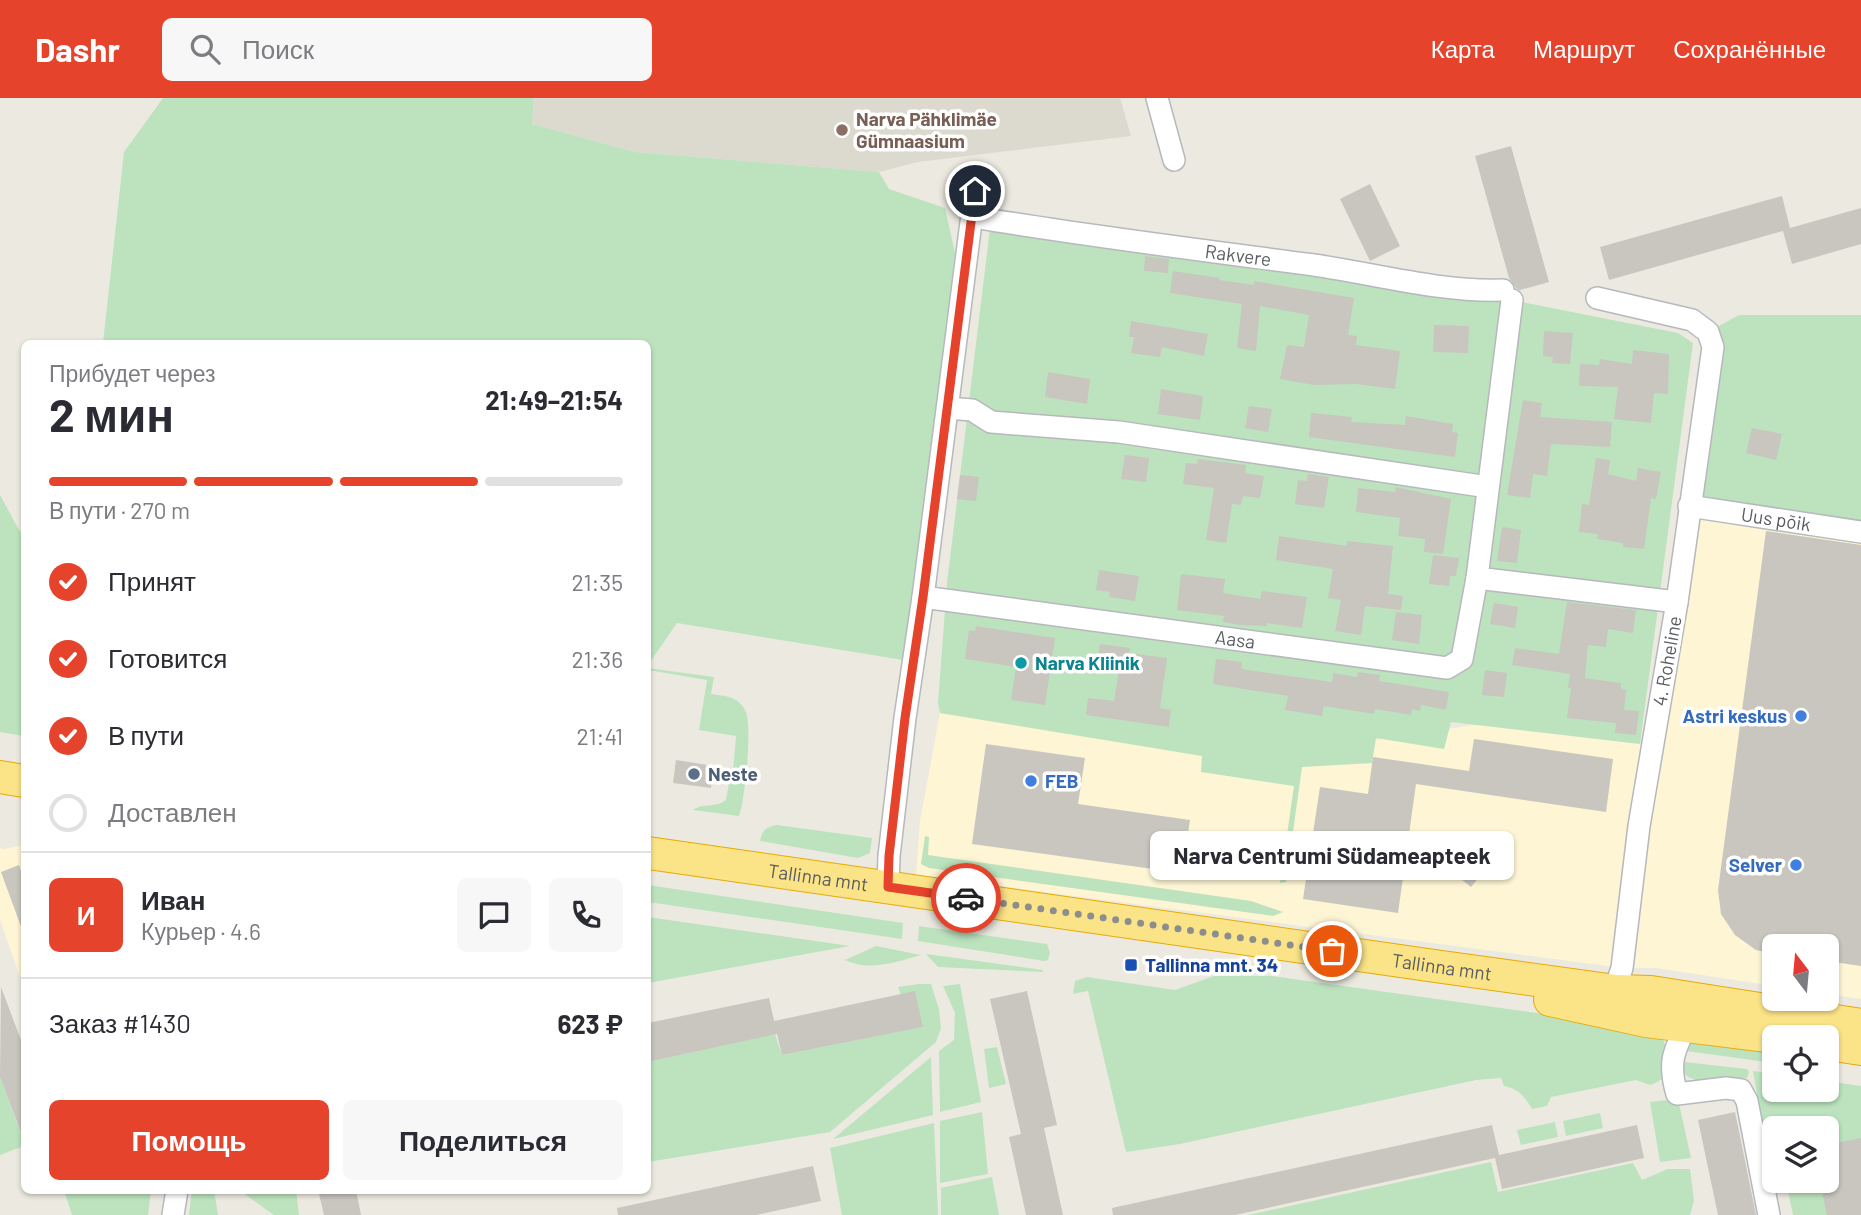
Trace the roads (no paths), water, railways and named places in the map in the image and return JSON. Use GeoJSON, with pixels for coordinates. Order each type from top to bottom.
{"type":"FeatureCollection","features":[{"type":"Feature","properties":{"kind":"highway"},"geometry":{"type":"LineString","coordinates":[[0,759],[21,762]]}},
{"type":"Feature","properties":{"kind":"highway"},"geometry":{"type":"LineString","coordinates":[[0,777],[21,780]]}},
{"type":"Feature","properties":{"kind":"highway","name":"Tallinna mnt"},"geometry":{"type":"LineString","coordinates":[[651,853],[888,887],[1610,1002],[1646,1021],[1762,1035]]}},
{"type":"Feature","properties":{"kind":"highway","name":"Tallinna mnt"},"geometry":{"type":"LineString","coordinates":[[651,873],[1568,1003],[1610,1002],[1651,992],[1861,1025]]}},
{"type":"Feature","properties":{"kind":"highway"},"geometry":{"type":"LineString","coordinates":[[1839,1046],[1861,1049]]}},
{"type":"Feature","properties":{"kind":"street"},"geometry":{"type":"LineString","coordinates":[[1157,98],[1174,160]]}},
{"type":"Feature","properties":{"kind":"street"},"geometry":{"type":"LineString","coordinates":[[888,887],[889,856],[904,730],[975,191]]}},
{"type":"Feature","properties":{"kind":"street","name":"Rakvere"},"geometry":{"type":"LineString","coordinates":[[973,217],[1507,295]]}},
{"type":"Feature","properties":{"kind":"street","name":"Aasa"},"geometry":{"type":"LineString","coordinates":[[923,597],[1447,668],[1462,659],[1477,578],[1507,295]]}},
{"type":"Feature","properties":{"kind":"street","name":"4. Roheline"},"geometry":{"type":"LineString","coordinates":[[1597,299],[1692,320],[1708,332],[1713,347],[1677,602],[1636,856],[1622,968],[1610,1002]]}},
{"type":"Feature","properties":{"kind":"street"},"geometry":{"type":"LineString","coordinates":[[948,408],[972,410],[991,422],[1119,432],[1488,487]]}},
{"type":"Feature","properties":{"kind":"street","name":"Uus põik"},"geometry":{"type":"LineString","coordinates":[[1689,506],[1861,532]]}},
{"type":"Feature","properties":{"kind":"street"},"geometry":{"type":"LineString","coordinates":[[1477,578],[1677,602]]}},
{"type":"Feature","properties":{"kind":"street"},"geometry":{"type":"LineString","coordinates":[[1687,1024],[1673,1052],[1671,1073],[1677,1094],[1726,1088],[1741,1090],[1747,1101],[1769,1215]]}},
{"type":"Feature","properties":{"kind":"street"},"geometry":{"type":"LineString","coordinates":[[173,1215],[176,1194]]}},
{"type":"Feature","properties":{"kind":"place","name":"Narva Pähklimäe Gümnaasium"},"geometry":{"type":"Point","coordinates":[842,130]}},
{"type":"Feature","properties":{"kind":"place","name":"Narva Kliinik"},"geometry":{"type":"Point","coordinates":[1021,663]}},
{"type":"Feature","properties":{"kind":"place","name":"Astri keskus"},"geometry":{"type":"Point","coordinates":[1801,716]}},
{"type":"Feature","properties":{"kind":"place","name":"Neste"},"geometry":{"type":"Point","coordinates":[694,774]}},
{"type":"Feature","properties":{"kind":"place","name":"FEB"},"geometry":{"type":"Point","coordinates":[1031,781]}},
{"type":"Feature","properties":{"kind":"place","name":"Selver"},"geometry":{"type":"Point","coordinates":[1796,865]}},
{"type":"Feature","properties":{"kind":"place","name":"Narva Centrumi Südameapteek"},"geometry":{"type":"Point","coordinates":[1332,951]}},
{"type":"Feature","properties":{"kind":"place","name":"Tallinna mnt. 34"},"geometry":{"type":"Point","coordinates":[1131,965]}}]}
